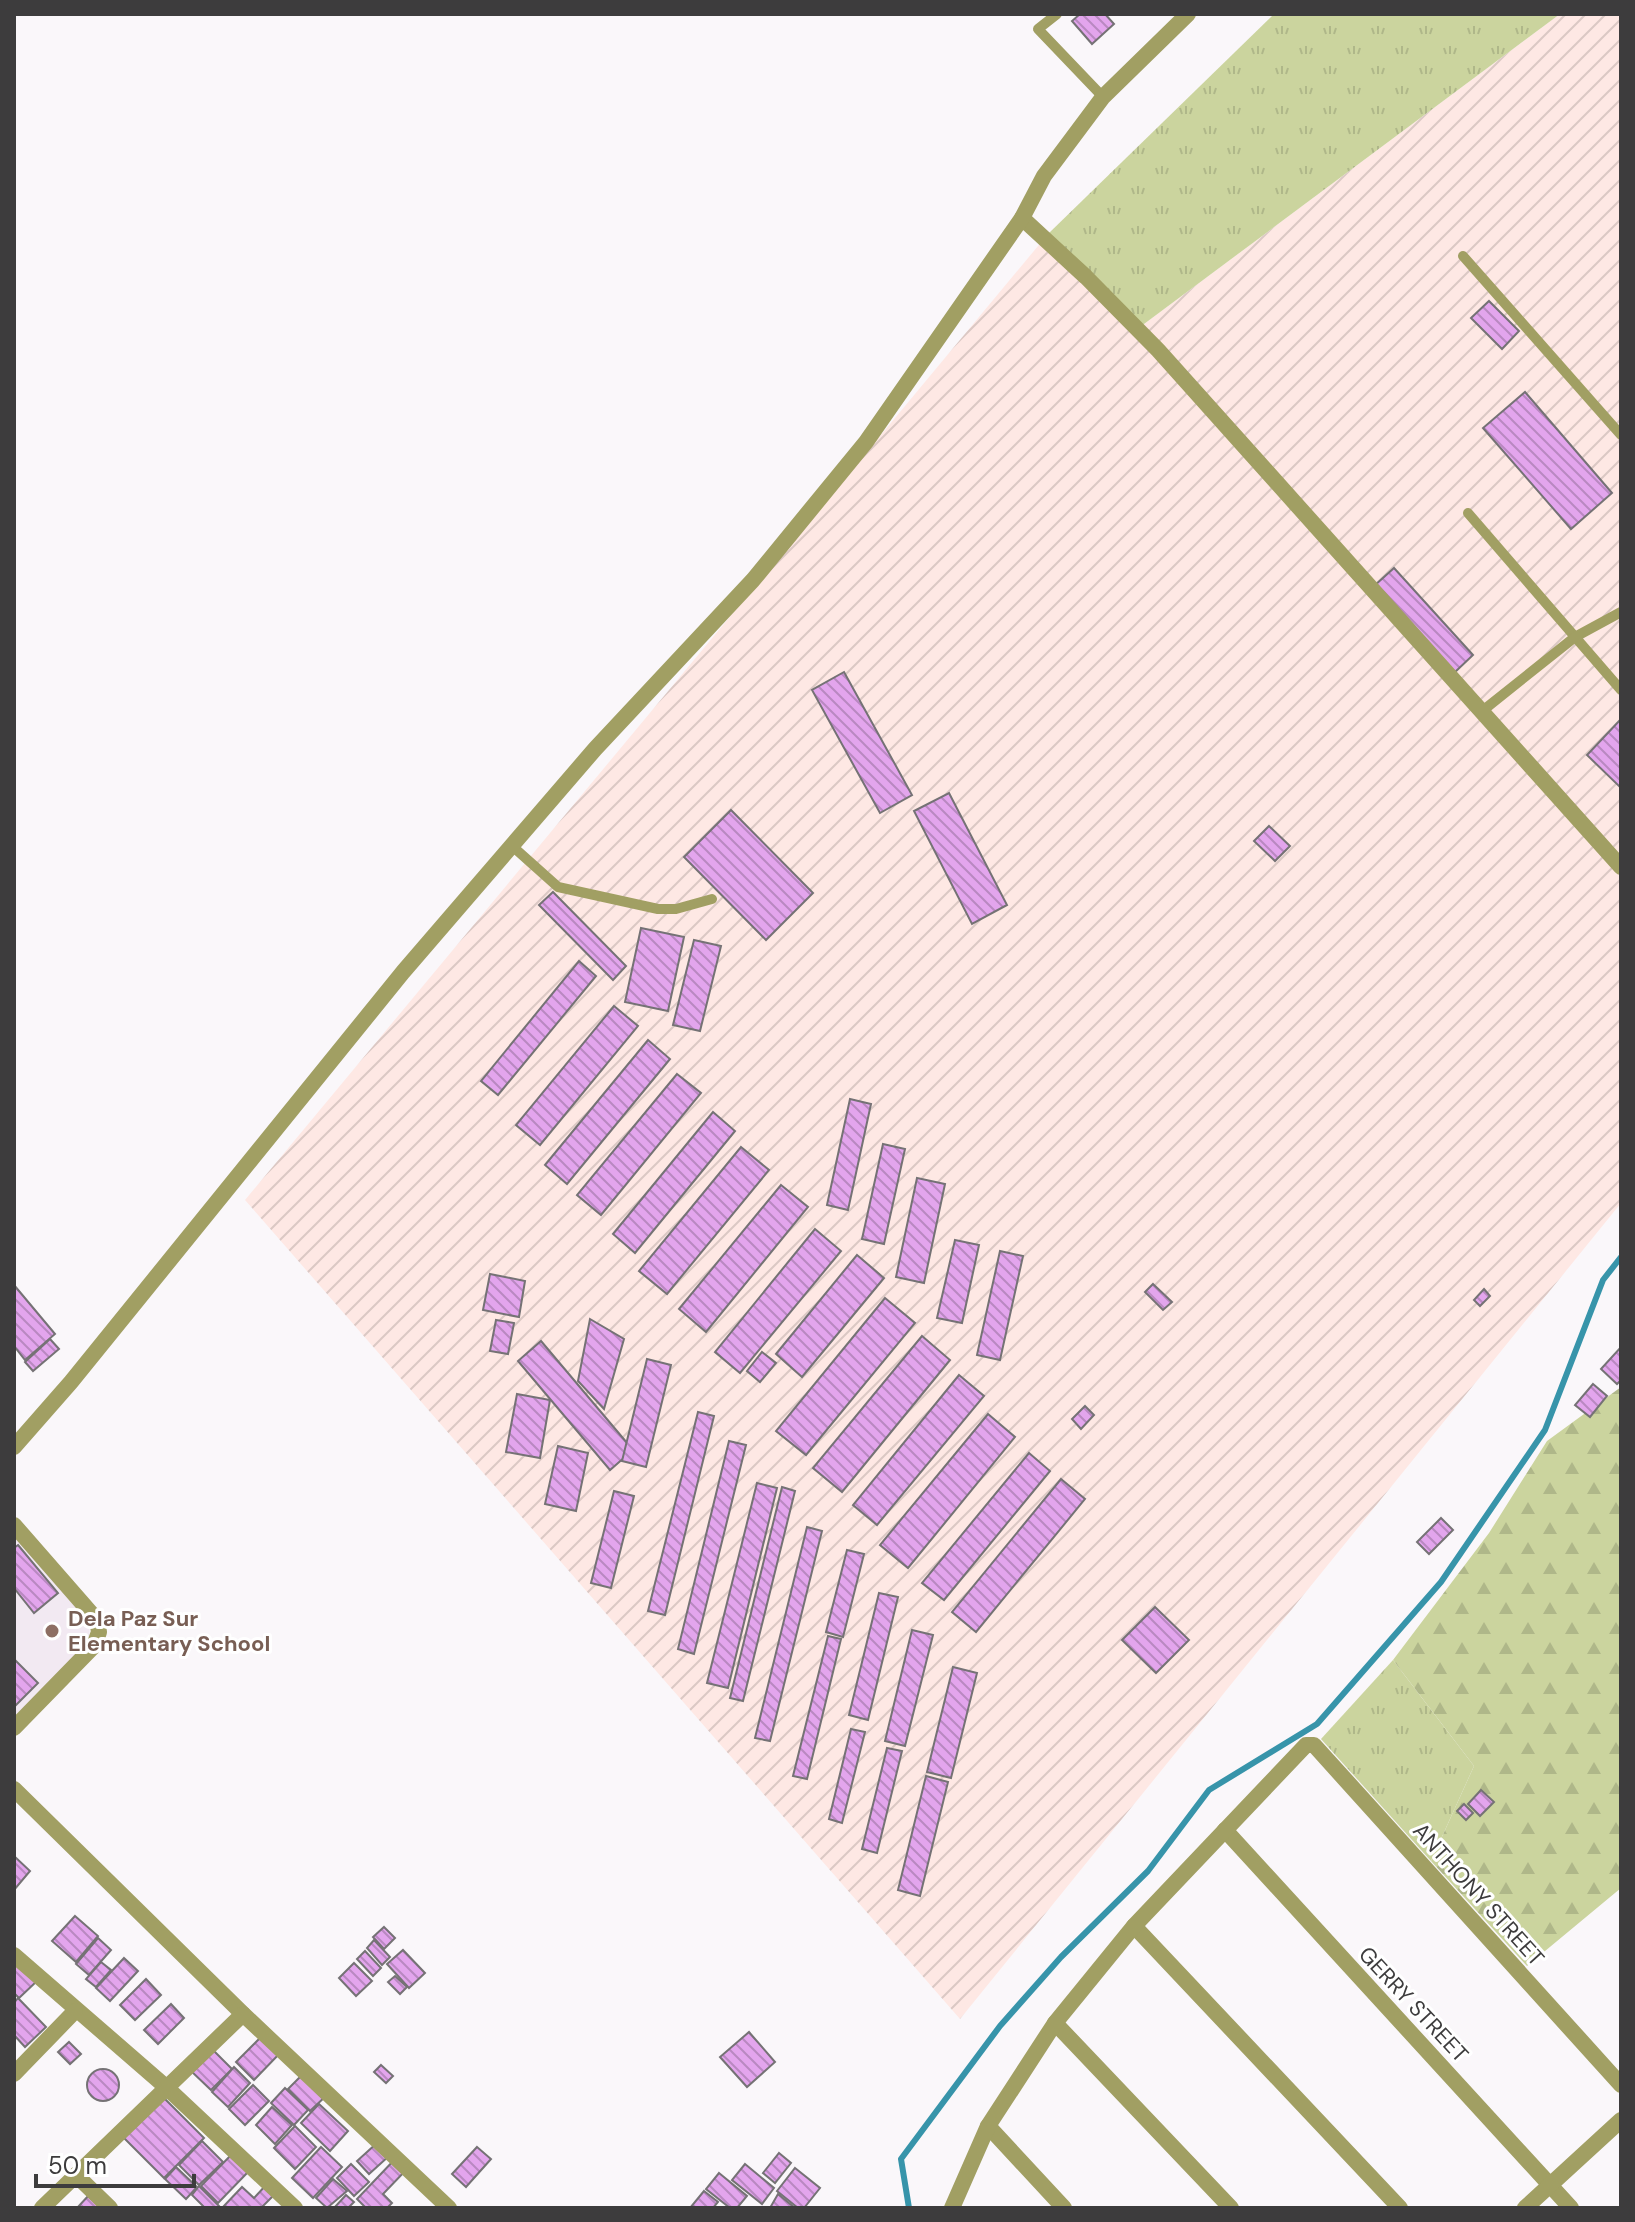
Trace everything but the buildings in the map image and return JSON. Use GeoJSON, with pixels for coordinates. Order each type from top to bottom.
{"type":"FeatureCollection","features":[{"type":"Feature","properties":{"kind":"street"},"geometry":{"type":"LineString","coordinates":[[14,1447],[71,1382],[344,1041],[511,845],[753,580],[866,442],[1022,218],[1044,176],[1103,97],[1188,14]]}},
{"type":"Feature","properties":{"kind":"street"},"geometry":{"type":"LineString","coordinates":[[1022,218],[1158,350],[1621,867]]}},
{"type":"Feature","properties":{"kind":"street"},"geometry":{"type":"LineString","coordinates":[[14,1525],[97,1620],[99,1632],[94,1646],[14,1728]]}},
{"type":"Feature","properties":{"kind":"street","name":"ANTHONY STREET"},"geometry":{"type":"LineString","coordinates":[[1225,1830],[1300,1749],[1314,1745],[1621,2085]]}},
{"type":"Feature","properties":{"kind":"street"},"geometry":{"type":"LineString","coordinates":[[14,1789],[243,2014],[449,2208]]}},
{"type":"Feature","properties":{"kind":"street"},"geometry":{"type":"LineString","coordinates":[[952,2208],[988,2126],[1055,2023],[1134,1926],[1225,1830]]}},
{"type":"Feature","properties":{"kind":"street","name":"GERRY STREET"},"geometry":{"type":"LineString","coordinates":[[1225,1830],[1571,2208]]}},
{"type":"Feature","properties":{"kind":"street"},"geometry":{"type":"LineString","coordinates":[[1134,1926],[1400,2208]]}},
{"type":"Feature","properties":{"kind":"street"},"geometry":{"type":"LineString","coordinates":[[14,1955],[166,2087],[295,2208]]}},
{"type":"Feature","properties":{"kind":"street"},"geometry":{"type":"LineString","coordinates":[[14,2074],[75,2011]]}},
{"type":"Feature","properties":{"kind":"street"},"geometry":{"type":"LineString","coordinates":[[42,2208],[243,2014]]}},
{"type":"Feature","properties":{"kind":"street"},"geometry":{"type":"LineString","coordinates":[[1055,2023],[1231,2208]]}},
{"type":"Feature","properties":{"kind":"street"},"geometry":{"type":"LineString","coordinates":[[1525,2208],[1621,2120]]}},
{"type":"Feature","properties":{"kind":"street"},"geometry":{"type":"LineString","coordinates":[[988,2126],[1064,2208]]}},
{"type":"Feature","properties":{"kind":"street"},"geometry":{"type":"LineString","coordinates":[[76,2175],[110,2208]]}},
{"type":"Feature","properties":{"kind":"lane"},"geometry":{"type":"LineString","coordinates":[[1057,14],[1038,29],[1103,97]]}},
{"type":"Feature","properties":{"kind":"lane"},"geometry":{"type":"LineString","coordinates":[[1463,256],[1621,435]]}},
{"type":"Feature","properties":{"kind":"lane"},"geometry":{"type":"LineString","coordinates":[[1468,513],[1621,690]]}},
{"type":"Feature","properties":{"kind":"lane"},"geometry":{"type":"LineString","coordinates":[[1481,712],[1575,637],[1621,612]]}},
{"type":"Feature","properties":{"kind":"lane"},"geometry":{"type":"LineString","coordinates":[[511,845],[558,887],[658,909],[676,909],[712,899]]}},
{"type":"Feature","properties":{"kind":"shaded area"},"geometry":{"type":"Polygon","coordinates":[[[1560,14],[1621,14],[1621,1203],[960,2019],[245,1200],[1048,234],[1140,327],[1560,14]]]}},
{"type":"Feature","properties":{"kind":"shaded area","name":"Dela Paz Sur Elementary School"},"geometry":{"type":"Polygon","coordinates":[[[14,1534],[90,1622],[89,1641],[14,1717],[14,1534]]]}},
{"type":"Feature","properties":{"kind":"green space"},"geometry":{"type":"Polygon","coordinates":[[[1274,14],[1560,14],[1140,327],[1048,234],[1274,14]]]}},
{"type":"Feature","properties":{"kind":"green space"},"geometry":{"type":"Polygon","coordinates":[[[1621,1387],[1621,1888],[1527,1966],[1431,1861],[1474,1766],[1393,1660],[1489,1533],[1547,1441],[1621,1387]]]}},
{"type":"Feature","properties":{"kind":"green space"},"geometry":{"type":"Polygon","coordinates":[[[1393,1660],[1474,1766],[1431,1861],[1321,1739],[1393,1660]]]}},
{"type":"Feature","properties":{"kind":"waterway"},"geometry":{"type":"LineString","coordinates":[[909,2208],[901,2159],[1000,2026],[1061,1957],[1148,1871],[1209,1790],[1317,1724],[1441,1582],[1545,1430],[1603,1280],[1621,1257]]}},
{"type":"Feature","properties":{"kind":"place","name":"Dela Paz Sur Elementary School"},"geometry":{"type":"Point","coordinates":[52,1631]}}]}
